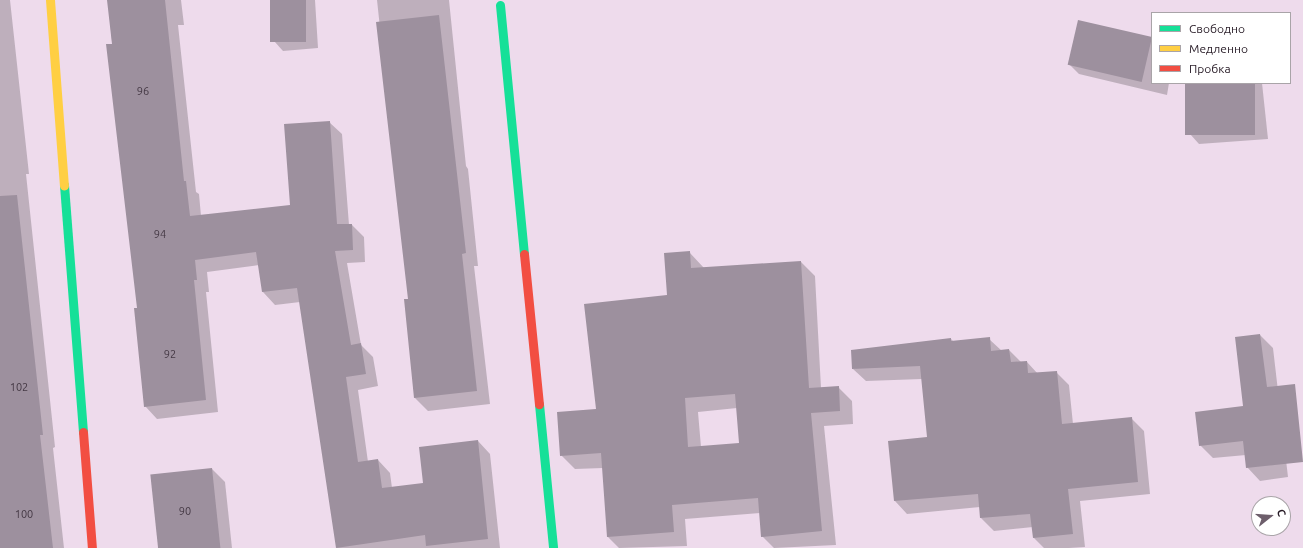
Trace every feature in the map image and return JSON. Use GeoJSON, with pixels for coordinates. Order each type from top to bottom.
{"type":"FeatureCollection","features":[{"type":"Feature","properties":{"kind":"street"},"geometry":{"type":"LineString","coordinates":[[50,0],[92,548]]}},
{"type":"Feature","properties":{"kind":"street"},"geometry":{"type":"LineString","coordinates":[[500,5],[553,548]]}},
{"type":"Feature","properties":{"kind":"building"},"geometry":{"type":"Polygon","coordinates":[[[107,0],[165,0],[184,181],[186,181],[190,216],[290,205],[284,124],[330,121],[337,224],[352,224],[353,250],[335,251],[351,345],[361,343],[366,374],[346,377],[358,462],[378,459],[382,488],[423,483],[419,447],[478,440],[488,539],[426,546],[425,535],[336,548],[297,288],[262,292],[256,252],[195,260],[197,280],[194,280],[206,400],[144,407],[134,308],[137,308],[106,44],[112,44],[107,0]]]}},
{"type":"Feature","properties":{"kind":"building"},"geometry":{"type":"Polygon","coordinates":[[[270,0],[306,0],[306,42],[270,42],[270,0]]]}},
{"type":"Feature","properties":{"kind":"building"},"geometry":{"type":"Polygon","coordinates":[[[439,15],[466,253],[462,254],[477,391],[414,398],[404,299],[408,299],[376,22],[439,15]]]}},
{"type":"Feature","properties":{"kind":"building"},"geometry":{"type":"Polygon","coordinates":[[[1078,20],[1151,37],[1142,82],[1068,65],[1078,20]]]}},
{"type":"Feature","properties":{"kind":"building"},"geometry":{"type":"Polygon","coordinates":[[[1185,84],[1255,84],[1255,135],[1185,135],[1185,84]]]}},
{"type":"Feature","properties":{"kind":"building"},"geometry":{"type":"Polygon","coordinates":[[[17,195],[43,435],[40,435],[53,548],[0,548],[0,196],[17,195]]]}},
{"type":"Feature","properties":{"kind":"building"},"geometry":{"type":"Polygon","coordinates":[[[690,251],[691,268],[801,261],[809,388],[839,386],[840,411],[811,413],[822,531],[761,537],[758,498],[672,505],[674,532],[607,537],[601,453],[560,456],[557,412],[596,409],[584,304],[667,295],[664,253],[690,251]],[[735,394],[685,398],[688,447],[739,443],[735,394]]]}},
{"type":"Feature","properties":{"kind":"building"},"geometry":{"type":"Polygon","coordinates":[[[1260,334],[1267,387],[1295,384],[1303,462],[1246,468],[1243,441],[1199,446],[1195,412],[1243,406],[1235,337],[1260,334]]]}},
{"type":"Feature","properties":{"kind":"building"},"geometry":{"type":"Polygon","coordinates":[[[990,337],[991,351],[1009,349],[1011,362],[1027,361],[1028,373],[1057,371],[1062,424],[1132,417],[1138,482],[1068,489],[1073,534],[1033,538],[1030,514],[980,518],[978,494],[894,501],[888,441],[927,437],[920,366],[852,369],[851,350],[951,338],[951,341],[990,337]]]}},
{"type":"Feature","properties":{"kind":"building"},"geometry":{"type":"Polygon","coordinates":[[[212,468],[220,548],[158,548],[150,474],[212,468]]]}},
{"type":"Feature","properties":{"kind":"traffic: fast"},"geometry":{"type":"LineString","coordinates":[[500,5],[524,254]]}},
{"type":"Feature","properties":{"kind":"traffic: fast"},"geometry":{"type":"LineString","coordinates":[[64,185],[83,432]]}},
{"type":"Feature","properties":{"kind":"traffic: fast"},"geometry":{"type":"LineString","coordinates":[[539,404],[553,548]]}},
{"type":"Feature","properties":{"kind":"traffic: slow"},"geometry":{"type":"LineString","coordinates":[[50,0],[64,185]]}},
{"type":"Feature","properties":{"kind":"traffic: jam"},"geometry":{"type":"LineString","coordinates":[[524,254],[539,404]]}},
{"type":"Feature","properties":{"kind":"traffic: jam"},"geometry":{"type":"LineString","coordinates":[[83,432],[92,548]]}}]}
